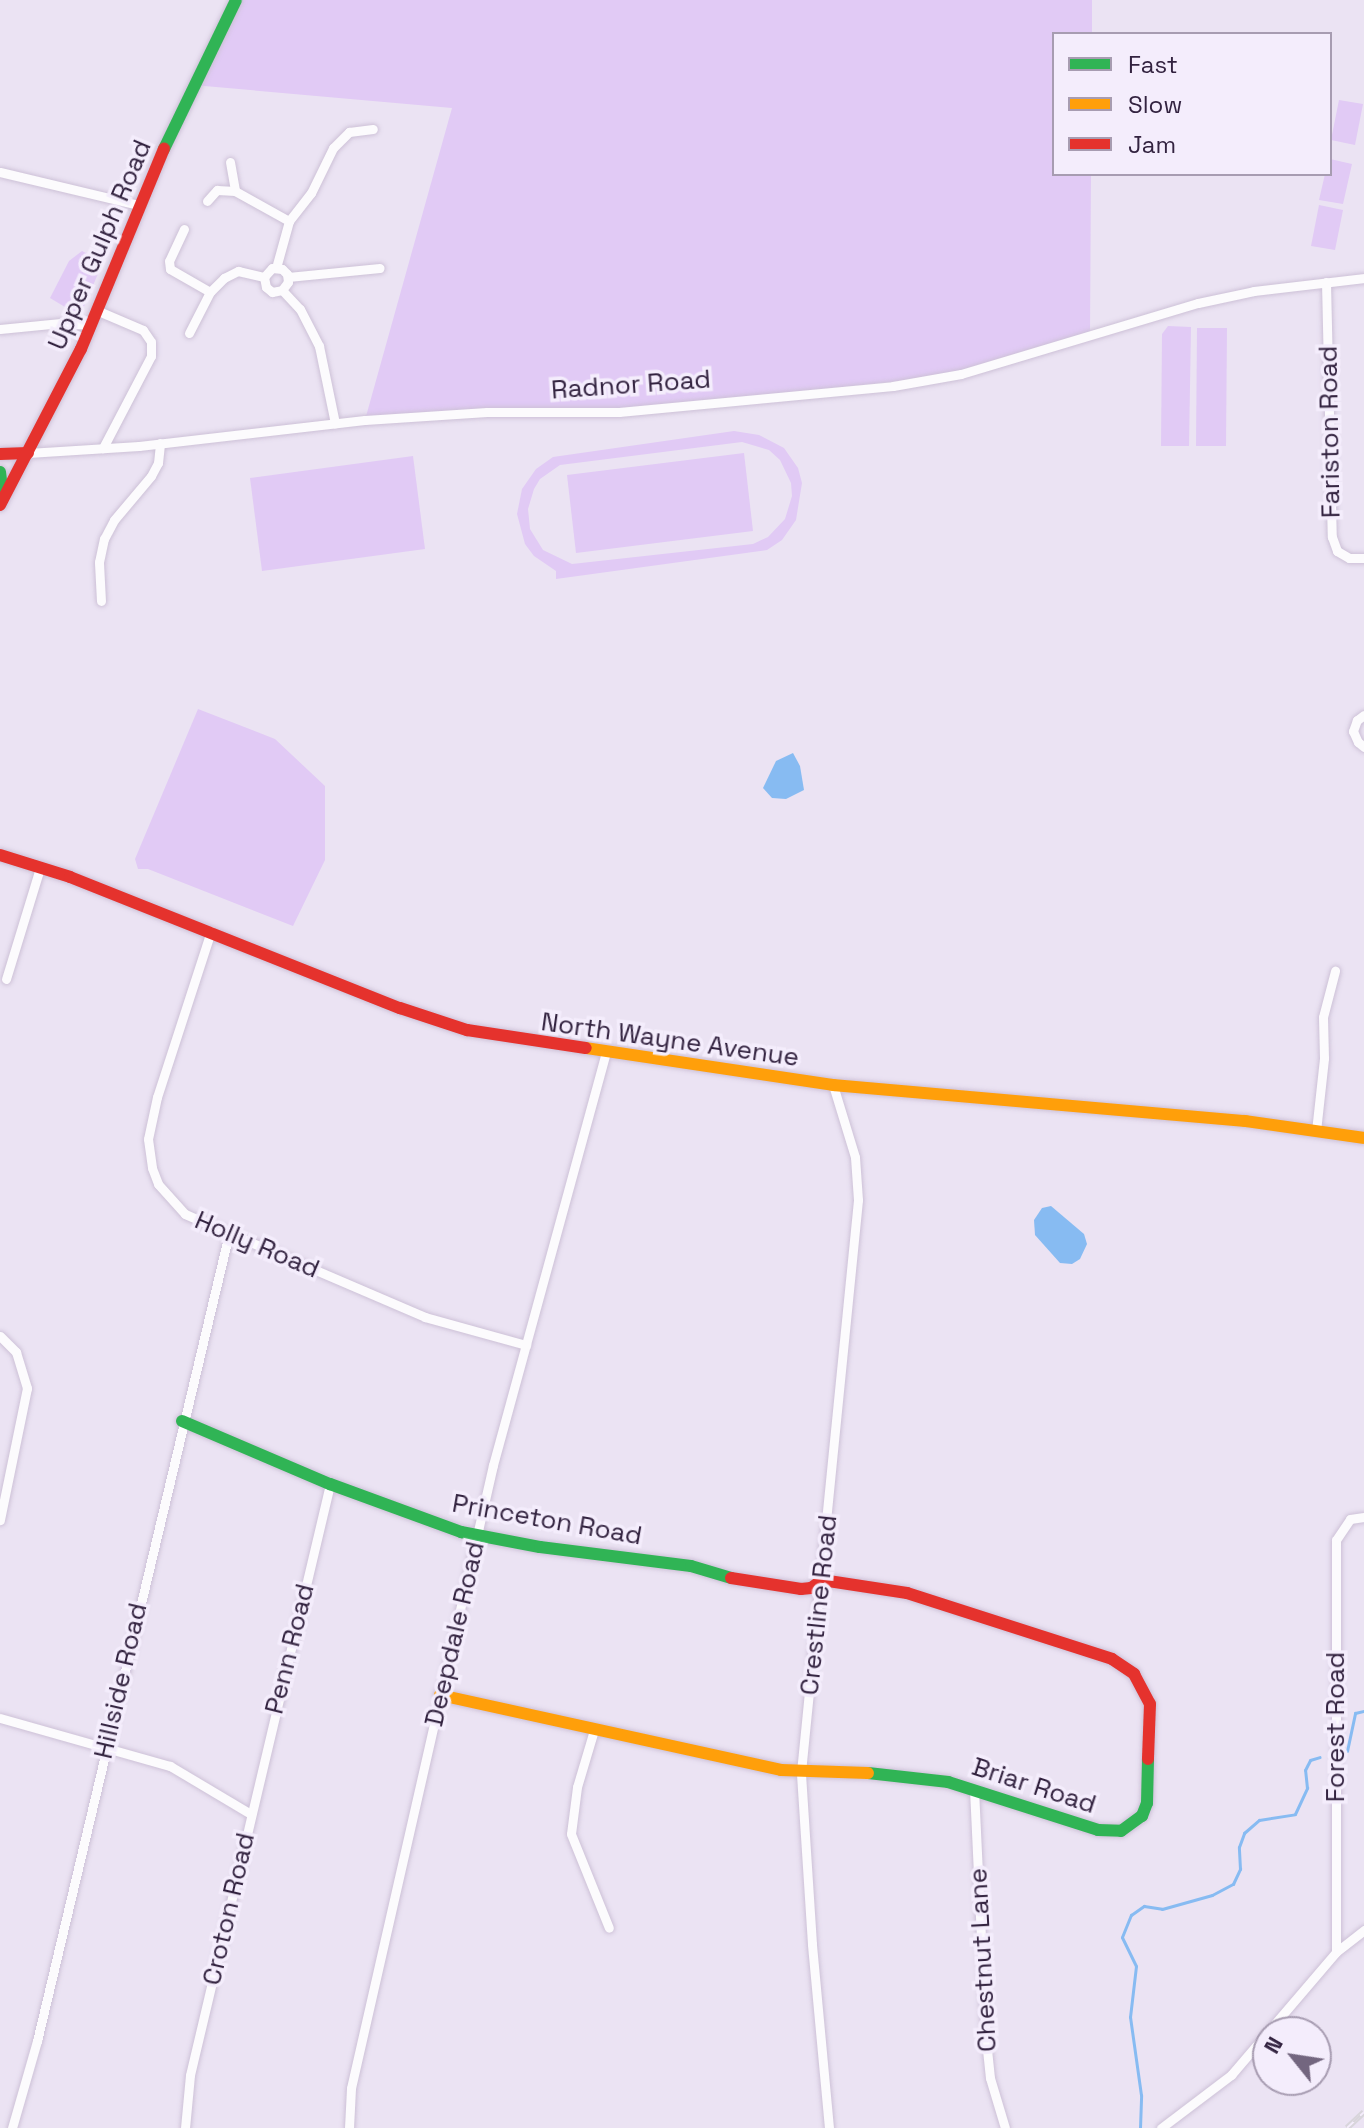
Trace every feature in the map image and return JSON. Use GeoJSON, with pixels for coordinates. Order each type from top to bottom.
{"type":"FeatureCollection","features":[{"type":"Feature","properties":{"kind":"street","name":"Upper Gulph Road"},"geometry":{"type":"LineString","coordinates":[[2,502],[91,325],[139,205],[236,0]]}},
{"type":"Feature","properties":{"kind":"street"},"geometry":{"type":"LineString","coordinates":[[189,333],[210,292],[224,278],[238,271],[264,277],[276,268],[289,221],[311,193],[340,139],[349,132],[373,129]]}},
{"type":"Feature","properties":{"kind":"street"},"geometry":{"type":"LineString","coordinates":[[230,162],[235,191]]}},
{"type":"Feature","properties":{"kind":"street"},"geometry":{"type":"LineString","coordinates":[[0,172],[139,205]]}},
{"type":"Feature","properties":{"kind":"street"},"geometry":{"type":"LineString","coordinates":[[207,201],[217,190],[235,191],[289,221]]}},
{"type":"Feature","properties":{"kind":"street"},"geometry":{"type":"LineString","coordinates":[[184,229],[169,261],[170,269],[210,292]]}},
{"type":"Feature","properties":{"kind":"street"},"geometry":{"type":"LineString","coordinates":[[276,268],[288,277],[380,268]]}},
{"type":"Feature","properties":{"kind":"street"},"geometry":{"type":"LineString","coordinates":[[264,277],[269,290],[282,290],[300,309],[319,346],[335,423]]}},
{"type":"Feature","properties":{"kind":"street"},"geometry":{"type":"LineString","coordinates":[[282,290],[288,277]]}},
{"type":"Feature","properties":{"kind":"street","name":"Radnor Road"},"geometry":{"type":"LineString","coordinates":[[0,454],[103,448],[335,423],[487,412],[619,412],[923,382],[961,374],[1143,317],[1254,291],[1364,278]]}},
{"type":"Feature","properties":{"kind":"street","name":"Fariston Road"},"geometry":{"type":"LineString","coordinates":[[1326,282],[1332,537],[1337,551],[1349,558],[1364,558]]}},
{"type":"Feature","properties":{"kind":"street"},"geometry":{"type":"LineString","coordinates":[[96,310],[143,330],[151,342],[151,356],[103,448]]}},
{"type":"Feature","properties":{"kind":"street"},"geometry":{"type":"LineString","coordinates":[[0,329],[61,323],[91,325]]}},
{"type":"Feature","properties":{"kind":"street"},"geometry":{"type":"LineString","coordinates":[[101,601],[99,562],[104,539],[114,520],[151,476],[158,463],[160,443]]}},
{"type":"Feature","properties":{"kind":"street"},"geometry":{"type":"LineString","coordinates":[[0,472],[2,502]]}},
{"type":"Feature","properties":{"kind":"street"},"geometry":{"type":"LineString","coordinates":[[1364,715],[1357,720],[1353,731],[1364,747]]}},
{"type":"Feature","properties":{"kind":"street","name":"North Wayne Avenue"},"geometry":{"type":"LineString","coordinates":[[0,855],[211,931],[441,1024],[833,1085],[1245,1121],[1364,1138]]}},
{"type":"Feature","properties":{"kind":"street"},"geometry":{"type":"LineString","coordinates":[[6,979],[40,868]]}},
{"type":"Feature","properties":{"kind":"street","name":"Holly Road"},"geometry":{"type":"LineString","coordinates":[[211,931],[157,1097],[148,1139],[152,1168],[169,1199],[185,1214],[425,1317],[526,1345]]}},
{"type":"Feature","properties":{"kind":"street"},"geometry":{"type":"LineString","coordinates":[[1316,1131],[1324,1058],[1323,1017],[1335,971]]}},
{"type":"Feature","properties":{"kind":"street","name":"Deepdale Road"},"geometry":{"type":"LineString","coordinates":[[349,2128],[351,2088],[478,1535],[606,1052]]}},
{"type":"Feature","properties":{"kind":"street","name":"Crestline Road"},"geometry":{"type":"LineString","coordinates":[[829,2128],[812,1944],[801,1772],[858,1200],[855,1157],[833,1085]]}},
{"type":"Feature","properties":{"kind":"street","name":"Hillside Road"},"geometry":{"type":"LineString","coordinates":[[12,2128],[37,2041],[229,1233]]}},
{"type":"Feature","properties":{"kind":"street"},"geometry":{"type":"LineString","coordinates":[[0,1336],[21,1363],[27,1401],[0,1520]]}},
{"type":"Feature","properties":{"kind":"street","name":"Princeton Road"},"geometry":{"type":"LineString","coordinates":[[182,1421],[330,1484],[461,1532],[540,1547],[691,1566],[753,1584],[801,1589],[811,1588],[822,1580]]}},
{"type":"Feature","properties":{"kind":"street","name":"Penn Road"},"geometry":{"type":"LineString","coordinates":[[251,1814],[330,1484]]}},
{"type":"Feature","properties":{"kind":"street","name":"Forest Road"},"geometry":{"type":"LineString","coordinates":[[1336,1952],[1336,1540],[1350,1519],[1364,1517]]}},
{"type":"Feature","properties":{"kind":"street","name":"Briar Road"},"geometry":{"type":"LineString","coordinates":[[440,1695],[801,1772],[892,1775],[974,1789],[1081,1826],[1108,1831],[1129,1828],[1142,1816],[1149,1794],[1151,1715],[1141,1683],[1112,1659],[907,1593],[822,1580]]}},
{"type":"Feature","properties":{"kind":"street","name":"Croton Road"},"geometry":{"type":"LineString","coordinates":[[0,1718],[170,1766],[251,1814],[190,2075],[185,2128]]}},
{"type":"Feature","properties":{"kind":"street"},"geometry":{"type":"LineString","coordinates":[[594,1730],[577,1787],[571,1834],[609,1928]]}},
{"type":"Feature","properties":{"kind":"street","name":"Chestnut Lane"},"geometry":{"type":"LineString","coordinates":[[974,1789],[986,2040],[990,2078],[1005,2128]]}},
{"type":"Feature","properties":{"kind":"street"},"geometry":{"type":"LineString","coordinates":[[1161,2128],[1231,2075],[1336,1952],[1364,1930]]}},
{"type":"Feature","properties":{"kind":"shaded area"},"geometry":{"type":"Polygon","coordinates":[[[236,0],[1092,0],[1092,32],[1052,32],[1052,176],[1091,176],[1090,335],[961,374],[619,412],[487,412],[365,420],[452,108],[193,85],[236,0]]]}},
{"type":"Feature","properties":{"kind":"shaded area"},"geometry":{"type":"Polygon","coordinates":[[[1339,100],[1363,104],[1355,145],[1332,140],[1339,100]]]}},
{"type":"Feature","properties":{"kind":"shaded area"},"geometry":{"type":"Polygon","coordinates":[[[1332,159],[1352,164],[1343,204],[1319,200],[1325,176],[1332,176],[1332,159]]]}},
{"type":"Feature","properties":{"kind":"shaded area"},"geometry":{"type":"Polygon","coordinates":[[[1319,205],[1343,210],[1335,250],[1311,246],[1319,205]]]}},
{"type":"Feature","properties":{"kind":"shaded area"},"geometry":{"type":"Polygon","coordinates":[[[82,251],[103,262],[80,316],[50,298],[69,261],[82,251]]]}},
{"type":"Feature","properties":{"kind":"shaded area"},"geometry":{"type":"Polygon","coordinates":[[[1168,326],[1191,327],[1189,446],[1161,446],[1162,334],[1168,326]]]}},
{"type":"Feature","properties":{"kind":"shaded area"},"geometry":{"type":"Polygon","coordinates":[[[1197,328],[1227,328],[1226,446],[1196,446],[1197,328]]]}},
{"type":"Feature","properties":{"kind":"shaded area"},"geometry":{"type":"Polygon","coordinates":[[[734,431],[759,435],[784,448],[798,468],[802,483],[796,520],[782,540],[767,550],[556,579],[556,571],[534,556],[525,544],[517,514],[522,489],[536,469],[553,457],[734,431]],[[742,442],[560,465],[540,479],[534,489],[528,509],[530,529],[543,550],[572,564],[753,544],[768,537],[785,519],[792,496],[791,483],[780,460],[769,450],[742,442]]]}},
{"type":"Feature","properties":{"kind":"shaded area"},"geometry":{"type":"Polygon","coordinates":[[[744,453],[753,531],[576,553],[567,475],[744,453]]]}},
{"type":"Feature","properties":{"kind":"shaded area"},"geometry":{"type":"Polygon","coordinates":[[[413,456],[425,549],[262,571],[250,478],[413,456]]]}},
{"type":"Feature","properties":{"kind":"shaded area"},"geometry":{"type":"Polygon","coordinates":[[[198,709],[275,739],[325,786],[325,860],[293,926],[148,869],[138,869],[135,859],[198,709]]]}},
{"type":"Feature","properties":{"kind":"water"},"geometry":{"type":"Polygon","coordinates":[[[793,753],[800,766],[804,790],[786,799],[772,798],[763,788],[776,761],[793,753]]]}},
{"type":"Feature","properties":{"kind":"water"},"geometry":{"type":"Polygon","coordinates":[[[1051,1206],[1084,1234],[1087,1244],[1080,1259],[1072,1264],[1060,1263],[1035,1235],[1034,1220],[1042,1208],[1051,1206]]]}},
{"type":"Feature","properties":{"kind":"waterway"},"geometry":{"type":"LineString","coordinates":[[1347,1751],[1355,1713],[1364,1711]]}},
{"type":"Feature","properties":{"kind":"waterway"},"geometry":{"type":"LineString","coordinates":[[1140,2128],[1141,2095],[1130,2017],[1136,1966],[1122,1937],[1131,1915],[1144,1906],[1162,1909],[1212,1895],[1233,1884],[1240,1869],[1239,1847],[1244,1833],[1259,1820],[1295,1814],[1307,1788],[1305,1770],[1310,1760],[1320,1757]]}},
{"type":"Feature","properties":{"kind":"railway"},"geometry":{"type":"LineString","coordinates":[[1347,2128],[1364,2112]]}},
{"type":"Feature","properties":{"kind":"traffic: fast"},"geometry":{"type":"LineString","coordinates":[[164,149],[236,0]]}},
{"type":"Feature","properties":{"kind":"traffic: fast"},"geometry":{"type":"LineString","coordinates":[[0,472],[3,496]]}},
{"type":"Feature","properties":{"kind":"traffic: fast"},"geometry":{"type":"LineString","coordinates":[[182,1421],[330,1484],[461,1532],[540,1547],[691,1566],[731,1578]]}},
{"type":"Feature","properties":{"kind":"traffic: fast"},"geometry":{"type":"LineString","coordinates":[[868,1773],[948,1782],[1098,1830],[1121,1831],[1142,1816],[1147,1803],[1148,1759]]}},
{"type":"Feature","properties":{"kind":"traffic: slow"},"geometry":{"type":"LineString","coordinates":[[586,1048],[833,1085],[1245,1121],[1364,1138]]}},
{"type":"Feature","properties":{"kind":"traffic: slow"},"geometry":{"type":"LineString","coordinates":[[440,1695],[781,1770],[868,1773]]}},
{"type":"Feature","properties":{"kind":"traffic: jam"},"geometry":{"type":"LineString","coordinates":[[0,505],[81,349],[164,149]]}},
{"type":"Feature","properties":{"kind":"traffic: jam"},"geometry":{"type":"LineString","coordinates":[[0,454],[28,453]]}},
{"type":"Feature","properties":{"kind":"traffic: jam"},"geometry":{"type":"LineString","coordinates":[[0,855],[70,877],[400,1008],[467,1030],[586,1048]]}},
{"type":"Feature","properties":{"kind":"traffic: jam"},"geometry":{"type":"LineString","coordinates":[[731,1578],[801,1589],[811,1588],[822,1580],[907,1593],[1112,1659],[1134,1674],[1150,1704],[1148,1759]]}}]}
